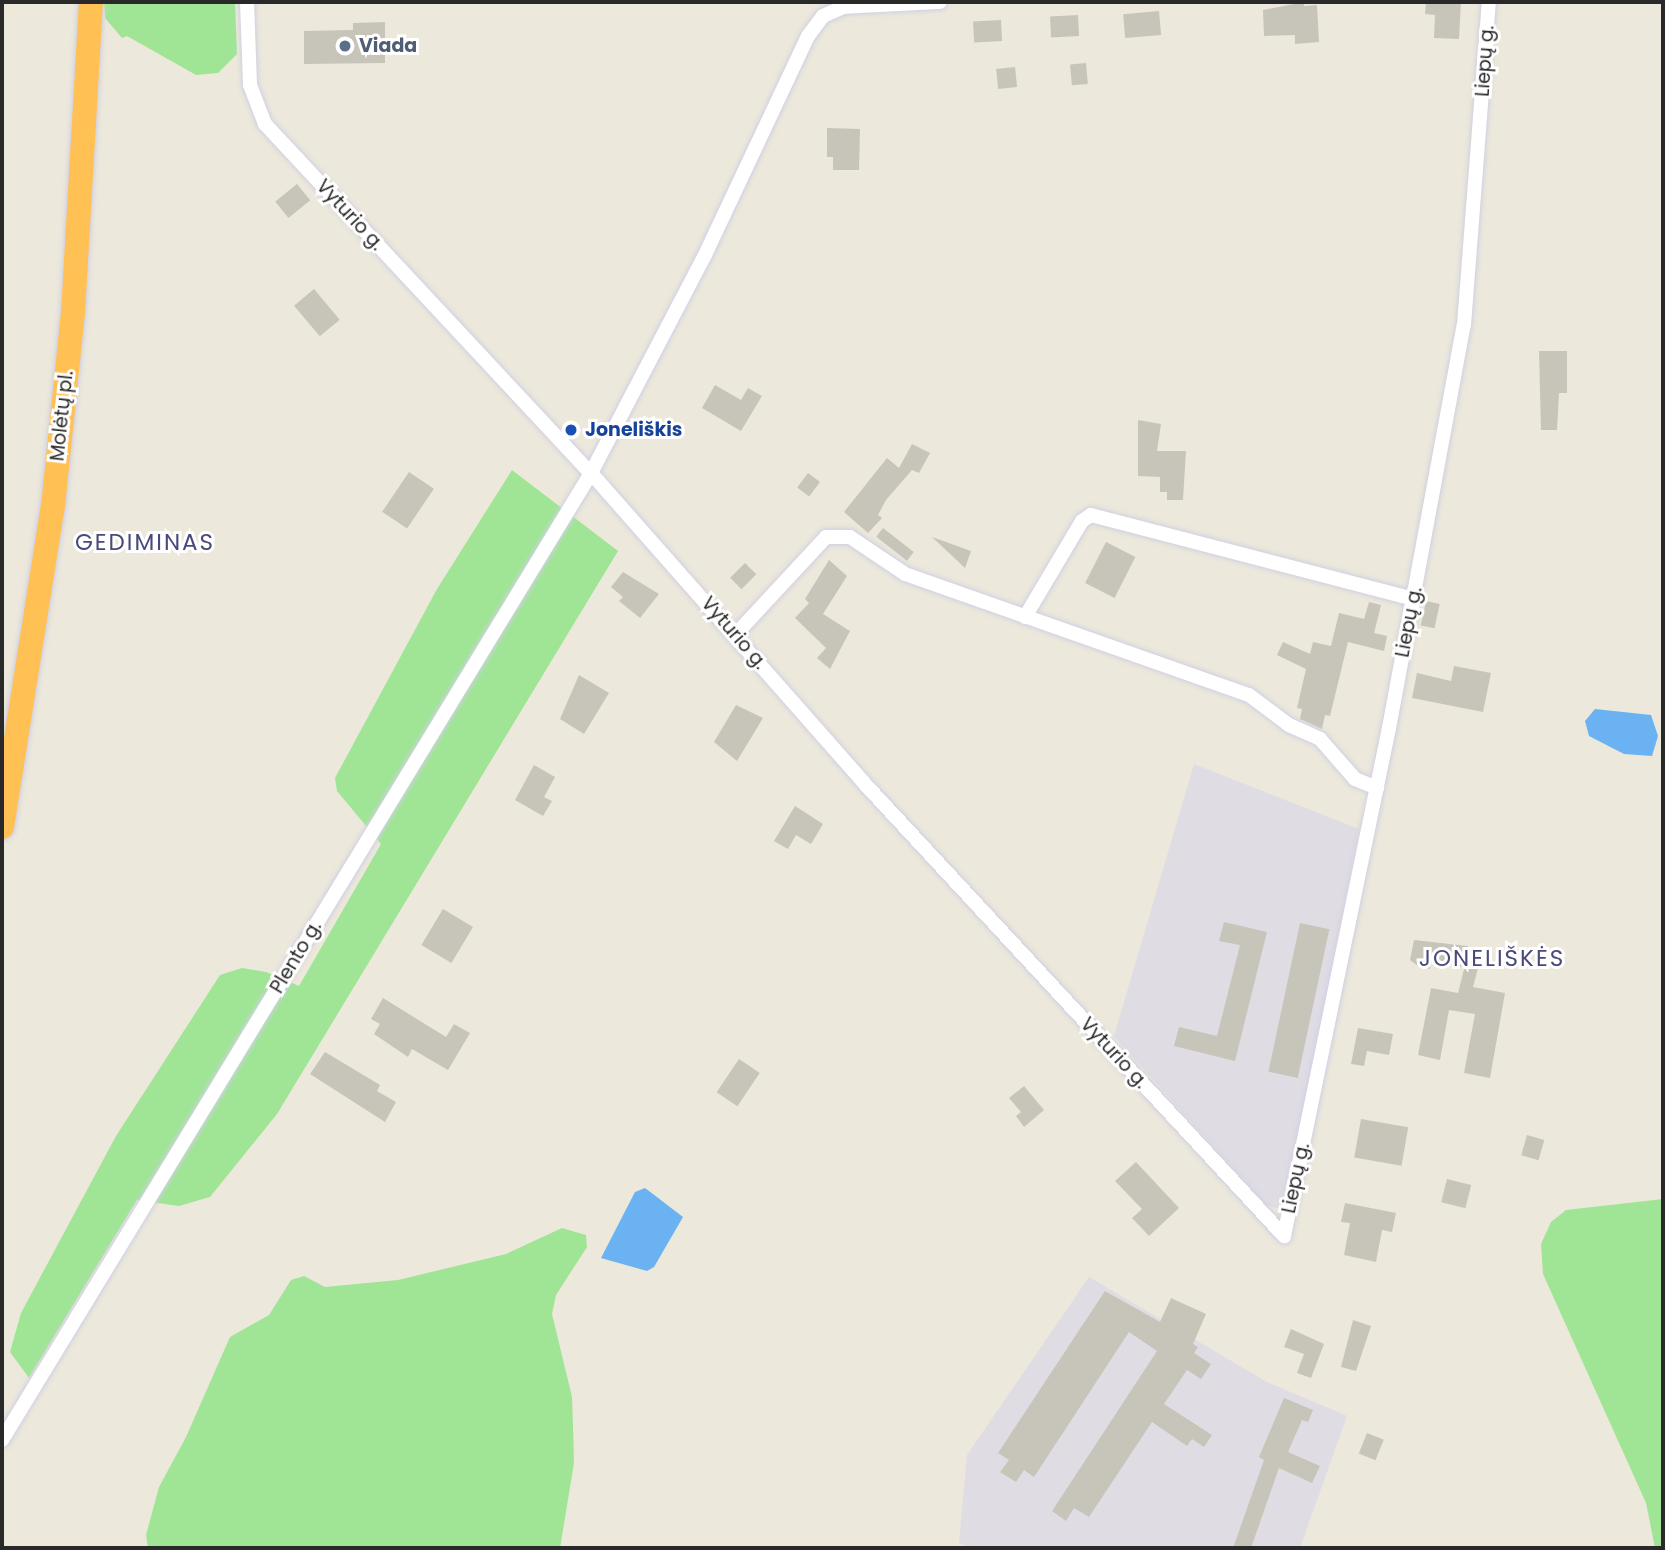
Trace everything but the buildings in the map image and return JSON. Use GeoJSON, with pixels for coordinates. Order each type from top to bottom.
{"type":"FeatureCollection","features":[{"type":"Feature","properties":{"kind":"highway","name":"Molėtų pl."},"geometry":{"type":"LineString","coordinates":[[2,827],[53,506],[73,313],[91,2]]}},
{"type":"Feature","properties":{"kind":"street","name":"Vyturio g."},"geometry":{"type":"LineString","coordinates":[[247,2],[250,85],[265,124],[591,473],[736,634],[864,783],[1284,1236]]}},
{"type":"Feature","properties":{"kind":"street","name":"Plento g."},"geometry":{"type":"LineString","coordinates":[[2,1440],[591,473],[704,257],[808,36],[823,16],[843,7],[940,2]]}},
{"type":"Feature","properties":{"kind":"street","name":"Liepų g."},"geometry":{"type":"LineString","coordinates":[[1284,1236],[1377,788],[1464,325],[1489,2]]}},
{"type":"Feature","properties":{"kind":"street"},"geometry":{"type":"LineString","coordinates":[[1025,617],[1082,521],[1091,515],[1413,599]]}},
{"type":"Feature","properties":{"kind":"street"},"geometry":{"type":"LineString","coordinates":[[736,634],[827,537],[838,534],[850,537],[888,567],[1249,695],[1289,725],[1320,739],[1355,779],[1377,788]]}},
{"type":"Feature","properties":{"kind":"shaded area"},"geometry":{"type":"Polygon","coordinates":[[[1194,764],[1359,829],[1286,1203],[1279,1208],[1267,1206],[1114,1036],[1194,764]]]}},
{"type":"Feature","properties":{"kind":"shaded area"},"geometry":{"type":"Polygon","coordinates":[[[1089,1277],[1267,1382],[1347,1416],[1300,1548],[968,1548],[959,1542],[967,1455],[1089,1277]]]}},
{"type":"Feature","properties":{"kind":"green space"},"geometry":{"type":"Polygon","coordinates":[[[104,2],[235,2],[237,54],[218,73],[196,75],[127,36],[122,38],[105,18],[104,2]]]}},
{"type":"Feature","properties":{"kind":"green space"},"geometry":{"type":"Polygon","coordinates":[[[512,470],[618,551],[277,1114],[210,1197],[179,1206],[137,1200],[29,1378],[10,1352],[21,1313],[116,1136],[220,975],[242,968],[266,972],[299,986],[381,844],[337,791],[335,778],[437,589],[512,470]]]}},
{"type":"Feature","properties":{"kind":"green space"},"geometry":{"type":"Polygon","coordinates":[[[1663,1199],[1663,1548],[1655,1548],[1646,1503],[1543,1274],[1541,1244],[1551,1222],[1566,1210],[1663,1199]]]}},
{"type":"Feature","properties":{"kind":"green space"},"geometry":{"type":"Polygon","coordinates":[[[562,1228],[586,1235],[587,1247],[556,1295],[552,1314],[572,1397],[573,1425],[574,1463],[560,1548],[148,1548],[146,1535],[159,1487],[186,1437],[230,1337],[269,1315],[291,1280],[304,1276],[325,1287],[398,1280],[506,1254],[562,1228]]]}},
{"type":"Feature","properties":{"kind":"water"},"geometry":{"type":"Polygon","coordinates":[[[1595,709],[1651,715],[1658,736],[1652,756],[1624,754],[1589,736],[1585,721],[1595,709]]]}},
{"type":"Feature","properties":{"kind":"water"},"geometry":{"type":"Polygon","coordinates":[[[645,1188],[683,1217],[654,1267],[647,1271],[601,1258],[635,1192],[645,1188]]]}},
{"type":"Feature","properties":{"kind":"place","name":"Viada"},"geometry":{"type":"Point","coordinates":[345,46]}},
{"type":"Feature","properties":{"kind":"place","name":"Joneliškis"},"geometry":{"type":"Point","coordinates":[571,430]}},
{"type":"Feature","properties":{"kind":"district","name":"GEDIMINAS"},"geometry":{"type":"Point","coordinates":[145,542]}},
{"type":"Feature","properties":{"kind":"district","name":"JONELIŠKĖS"},"geometry":{"type":"Point","coordinates":[1492,958]}}]}
